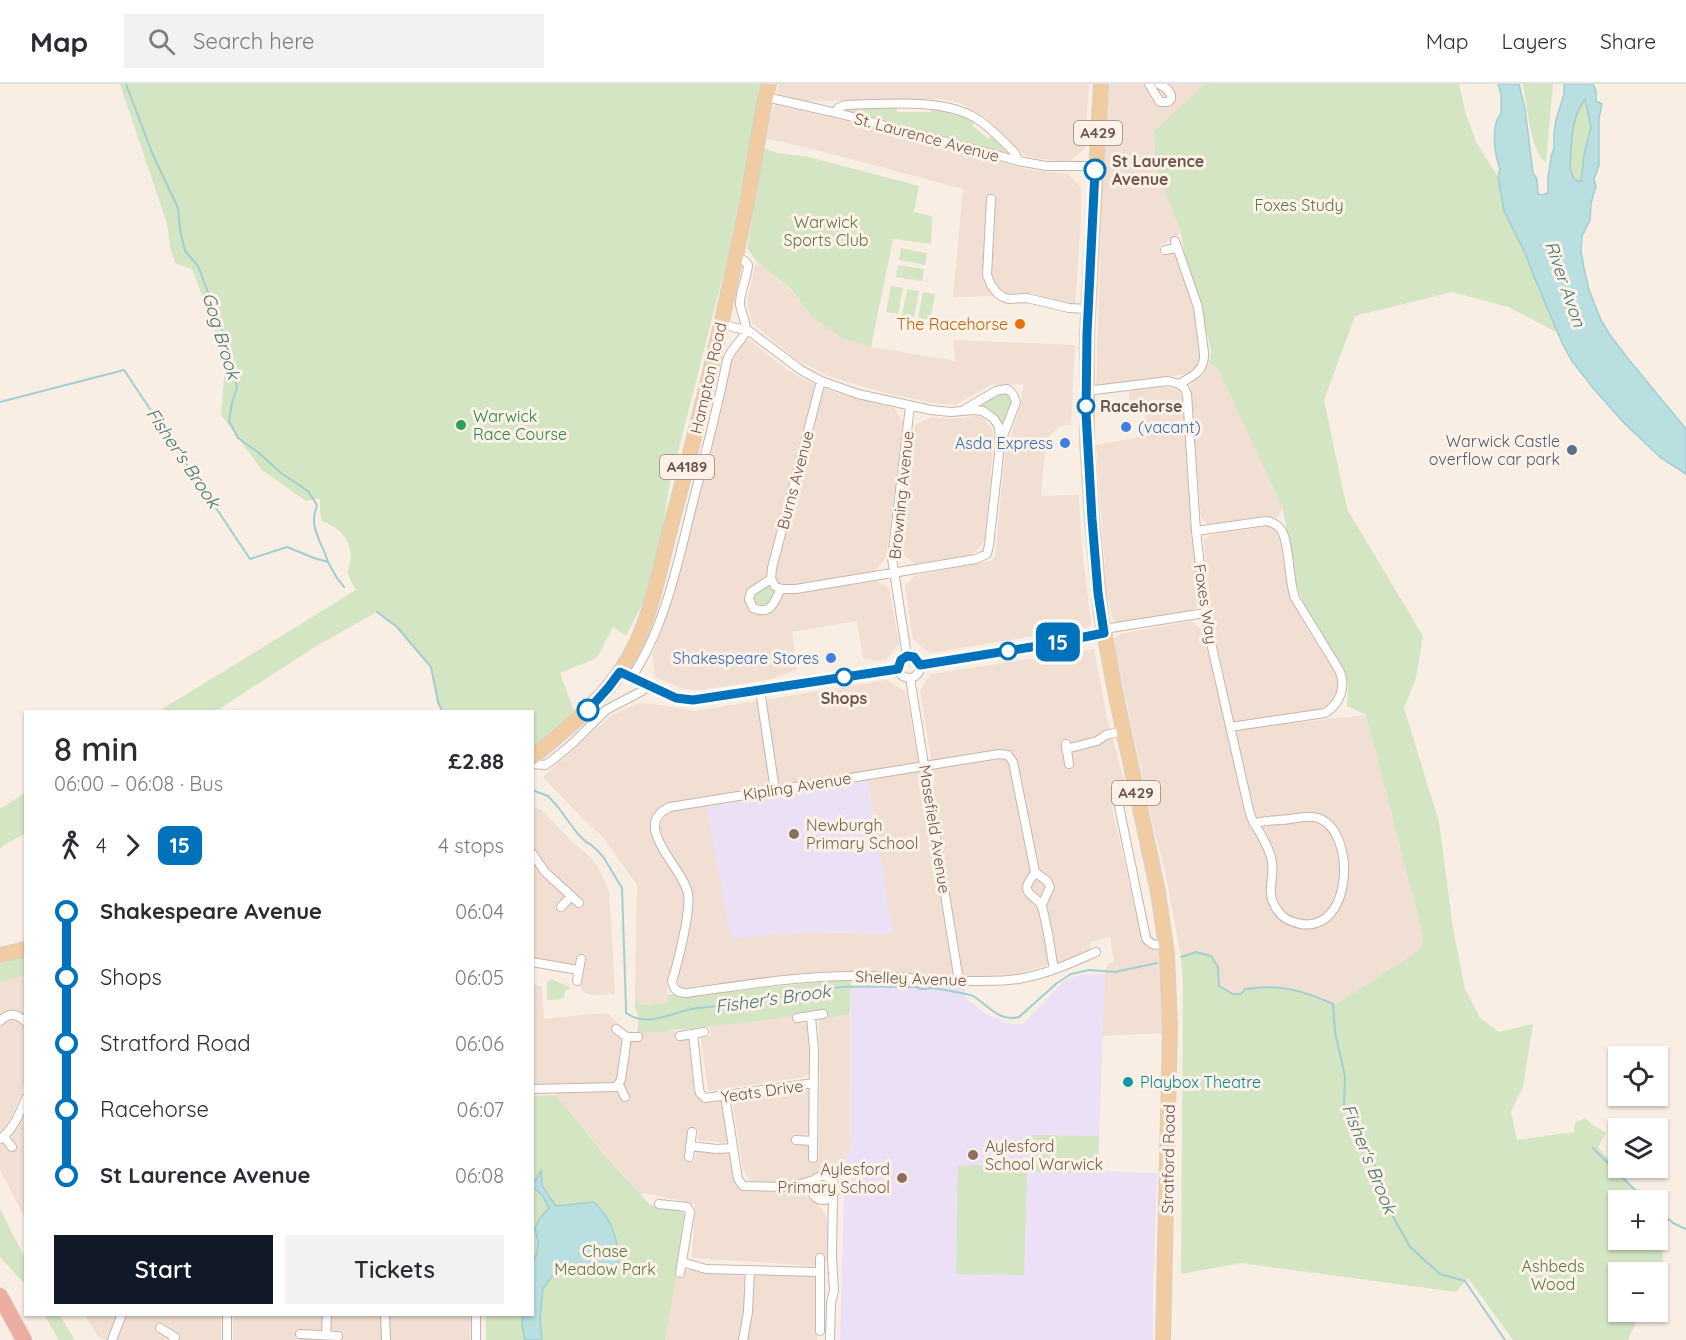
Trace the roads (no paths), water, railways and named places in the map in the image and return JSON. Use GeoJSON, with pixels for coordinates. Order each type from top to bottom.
{"type":"FeatureCollection","features":[{"type":"Feature","properties":{"kind":"highway"},"geometry":{"type":"LineString","coordinates":[[0,1296],[24,1340]]}},
{"type":"Feature","properties":{"kind":"highway"},"geometry":{"type":"LineString","coordinates":[[0,1315],[12,1340]]}},
{"type":"Feature","properties":{"kind":"main road","name":"Stratford Road"},"geometry":{"type":"LineString","coordinates":[[1101,84],[1088,309],[1087,441],[1098,593],[1123,730],[1158,892],[1170,987],[1163,1340]]}},
{"type":"Feature","properties":{"kind":"main road","name":"Hampton Road"},"geometry":{"type":"LineString","coordinates":[[534,756],[626,675],[649,609],[690,454],[752,183],[768,91]]}},
{"type":"Feature","properties":{"kind":"main road"},"geometry":{"type":"LineString","coordinates":[[0,955],[24,949]]}},
{"type":"Feature","properties":{"kind":"street"},"geometry":{"type":"LineString","coordinates":[[1149,84],[1160,102],[1168,102],[1171,94],[1159,84]]}},
{"type":"Feature","properties":{"kind":"street","name":"St. Laurence Avenue"},"geometry":{"type":"LineString","coordinates":[[768,91],[837,113],[1018,161],[1046,166],[1096,166]]}},
{"type":"Feature","properties":{"kind":"street","name":"St. Laurence Avenue"},"geometry":{"type":"LineString","coordinates":[[837,113],[838,108],[845,105],[934,104],[951,107],[976,118],[1017,155],[1018,161]]}},
{"type":"Feature","properties":{"kind":"street"},"geometry":{"type":"LineString","coordinates":[[991,198],[994,224],[987,275],[998,294],[1009,299],[1027,298],[1069,308],[1088,309]]}},
{"type":"Feature","properties":{"kind":"street"},"geometry":{"type":"LineString","coordinates":[[1086,391],[1168,381],[1179,384],[1197,374],[1205,360],[1198,307],[1176,244],[1165,250]]}},
{"type":"Feature","properties":{"kind":"street"},"geometry":{"type":"LineString","coordinates":[[736,257],[748,265],[740,301],[746,330]]}},
{"type":"Feature","properties":{"kind":"street"},"geometry":{"type":"LineString","coordinates":[[720,324],[746,330],[801,370],[821,381],[858,394],[931,410],[983,411],[994,419],[1000,431],[987,554],[976,559],[796,589],[781,590],[771,579],[751,592],[749,599],[753,608],[763,611],[770,608],[781,590]]}},
{"type":"Feature","properties":{"kind":"street","name":"Hampton Road"},"geometry":{"type":"LineString","coordinates":[[626,675],[654,635],[661,619],[727,360],[746,330]]}},
{"type":"Feature","properties":{"kind":"street","name":"Burns Avenue"},"geometry":{"type":"LineString","coordinates":[[771,579],[821,381]]}},
{"type":"Feature","properties":{"kind":"street","name":"Foxes Way"},"geometry":{"type":"LineString","coordinates":[[1179,384],[1187,394],[1196,531],[1205,613],[1249,810],[1254,824],[1271,858],[1270,894],[1276,909],[1284,918],[1299,924],[1311,924],[1329,916],[1341,898],[1343,871],[1340,845],[1335,832],[1324,821],[1311,817],[1275,822],[1259,821],[1254,824]]}},
{"type":"Feature","properties":{"kind":"street"},"geometry":{"type":"LineString","coordinates":[[962,411],[996,391],[1007,388],[1013,393],[1016,402],[1000,445]]}},
{"type":"Feature","properties":{"kind":"street","name":"Browning Avenue"},"geometry":{"type":"LineString","coordinates":[[907,656],[892,558],[910,406]]}},
{"type":"Feature","properties":{"kind":"street"},"geometry":{"type":"LineString","coordinates":[[1196,531],[1266,521],[1278,527],[1285,540],[1295,598],[1342,678],[1339,698],[1332,709],[1230,727]]}},
{"type":"Feature","properties":{"kind":"street"},"geometry":{"type":"LineString","coordinates":[[920,665],[1044,645],[1104,631],[1205,613]]}},
{"type":"Feature","properties":{"kind":"street"},"geometry":{"type":"LineString","coordinates":[[898,669],[901,660],[907,656],[914,657],[920,665]]}},
{"type":"Feature","properties":{"kind":"street"},"geometry":{"type":"LineString","coordinates":[[898,669],[903,676],[910,678],[918,672],[920,665]]}},
{"type":"Feature","properties":{"kind":"street"},"geometry":{"type":"LineString","coordinates":[[626,675],[679,699],[689,700],[898,669]]}},
{"type":"Feature","properties":{"kind":"street","name":"Masefield Avenue"},"geometry":{"type":"LineString","coordinates":[[910,678],[959,981]]}},
{"type":"Feature","properties":{"kind":"street"},"geometry":{"type":"LineString","coordinates":[[534,764],[545,765],[550,762],[606,710],[642,691],[647,685]]}},
{"type":"Feature","properties":{"kind":"street"},"geometry":{"type":"LineString","coordinates":[[760,690],[775,790]]}},
{"type":"Feature","properties":{"kind":"street"},"geometry":{"type":"LineString","coordinates":[[1069,765],[1066,746],[1097,741],[1111,733],[1123,730]]}},
{"type":"Feature","properties":{"kind":"street","name":"Kipling Avenue"},"geometry":{"type":"LineString","coordinates":[[686,993],[675,990],[672,981],[688,913],[689,895],[683,879],[654,831],[654,824],[658,816],[670,807],[999,754],[1008,755],[1011,757],[1035,872]]}},
{"type":"Feature","properties":{"kind":"street"},"geometry":{"type":"LineString","coordinates":[[1135,786],[1120,794],[1118,801],[1146,938],[1151,944],[1166,943]]}},
{"type":"Feature","properties":{"kind":"street"},"geometry":{"type":"LineString","coordinates":[[534,859],[538,870],[579,903]]}},
{"type":"Feature","properties":{"kind":"street"},"geometry":{"type":"LineString","coordinates":[[1042,905],[1030,895],[1028,890],[1029,881],[1035,872],[1045,878],[1050,887],[1042,905],[1054,969]]}},
{"type":"Feature","properties":{"kind":"street"},"geometry":{"type":"LineString","coordinates":[[561,907],[571,896]]}},
{"type":"Feature","properties":{"kind":"street","name":"Shelley Avenue"},"geometry":{"type":"LineString","coordinates":[[686,993],[843,976],[959,981],[1017,980],[1054,969],[1096,952]]}},
{"type":"Feature","properties":{"kind":"street"},"geometry":{"type":"LineString","coordinates":[[577,981],[581,959]]}},
{"type":"Feature","properties":{"kind":"street"},"geometry":{"type":"LineString","coordinates":[[534,962],[579,970]]}},
{"type":"Feature","properties":{"kind":"street"},"geometry":{"type":"LineString","coordinates":[[0,1021],[8,1015],[15,1014],[24,1020]]}},
{"type":"Feature","properties":{"kind":"street"},"geometry":{"type":"LineString","coordinates":[[797,1018],[823,1014]]}},
{"type":"Feature","properties":{"kind":"street"},"geometry":{"type":"LineString","coordinates":[[811,1017],[814,1049],[813,1158]]}},
{"type":"Feature","properties":{"kind":"street"},"geometry":{"type":"LineString","coordinates":[[616,1029],[627,1037],[638,1037]]}},
{"type":"Feature","properties":{"kind":"street"},"geometry":{"type":"LineString","coordinates":[[680,1036],[704,1032]]}},
{"type":"Feature","properties":{"kind":"street","name":"Yeats Drive"},"geometry":{"type":"LineString","coordinates":[[693,1034],[700,1093],[707,1099],[814,1083]]}},
{"type":"Feature","properties":{"kind":"street"},"geometry":{"type":"LineString","coordinates":[[625,1097],[619,1085],[627,1037]]}},
{"type":"Feature","properties":{"kind":"street"},"geometry":{"type":"LineString","coordinates":[[534,1089],[613,1088],[619,1085]]}},
{"type":"Feature","properties":{"kind":"street"},"geometry":{"type":"LineString","coordinates":[[725,1096],[738,1179],[743,1186],[790,1187],[821,1176],[830,1179],[834,1184],[832,1269],[828,1287],[831,1303],[830,1340]]}},
{"type":"Feature","properties":{"kind":"street"},"geometry":{"type":"LineString","coordinates":[[12,1147],[2,1138],[23,1113]]}},
{"type":"Feature","properties":{"kind":"street"},"geometry":{"type":"LineString","coordinates":[[689,1157],[692,1132]]}},
{"type":"Feature","properties":{"kind":"street"},"geometry":{"type":"LineString","coordinates":[[796,1140],[813,1141]]}},
{"type":"Feature","properties":{"kind":"street"},"geometry":{"type":"LineString","coordinates":[[690,1146],[733,1148]]}},
{"type":"Feature","properties":{"kind":"street"},"geometry":{"type":"LineString","coordinates":[[814,1180],[811,1187],[815,1196],[827,1209],[832,1223]]}},
{"type":"Feature","properties":{"kind":"street"},"geometry":{"type":"LineString","coordinates":[[790,1187],[820,1199],[827,1198],[833,1192]]}},
{"type":"Feature","properties":{"kind":"street"},"geometry":{"type":"LineString","coordinates":[[659,1203],[687,1207],[690,1212],[680,1273]]}},
{"type":"Feature","properties":{"kind":"street"},"geometry":{"type":"LineString","coordinates":[[819,1258],[819,1334]]}},
{"type":"Feature","properties":{"kind":"street"},"geometry":{"type":"LineString","coordinates":[[682,1262],[706,1269],[819,1272]]}},
{"type":"Feature","properties":{"kind":"street"},"geometry":{"type":"LineString","coordinates":[[743,1340],[748,1312],[750,1270]]}},
{"type":"Feature","properties":{"kind":"street"},"geometry":{"type":"LineString","coordinates":[[112,1340],[121,1316]]}},
{"type":"Feature","properties":{"kind":"street"},"geometry":{"type":"LineString","coordinates":[[227,1316],[227,1340]]}},
{"type":"Feature","properties":{"kind":"street"},"geometry":{"type":"LineString","coordinates":[[326,1335],[327,1316]]}},
{"type":"Feature","properties":{"kind":"street"},"geometry":{"type":"LineString","coordinates":[[385,1316],[386,1340]]}},
{"type":"Feature","properties":{"kind":"street"},"geometry":{"type":"LineString","coordinates":[[476,1316],[476,1340]]}},
{"type":"Feature","properties":{"kind":"street"},"geometry":{"type":"LineString","coordinates":[[160,1328],[175,1337],[173,1340]]}},
{"type":"Feature","properties":{"kind":"street"},"geometry":{"type":"LineString","coordinates":[[300,1334],[338,1336]]}},
{"type":"Feature","properties":{"kind":"water","name":"River Avon"},"geometry":{"type":"Polygon","coordinates":[[[1498,84],[1519,84],[1525,109],[1533,173],[1537,179],[1538,194],[1542,195],[1548,193],[1556,120],[1564,94],[1564,84],[1593,84],[1596,101],[1602,104],[1599,118],[1599,165],[1594,179],[1596,186],[1591,203],[1590,220],[1582,236],[1581,251],[1589,290],[1601,320],[1610,335],[1686,429],[1686,474],[1661,458],[1624,423],[1593,388],[1563,345],[1526,255],[1504,211],[1498,177],[1500,169],[1494,141],[1496,125],[1501,114],[1501,94],[1498,84]],[[1585,99],[1574,123],[1570,162],[1574,179],[1581,182],[1584,155],[1591,127],[1585,99]]]}},
{"type":"Feature","properties":{"kind":"water"},"geometry":{"type":"Polygon","coordinates":[[[541,1171],[542,1186],[556,1206],[594,1202],[601,1209],[614,1232],[618,1267],[611,1270],[594,1270],[578,1266],[565,1268],[553,1275],[543,1288],[540,1317],[542,1340],[525,1340],[523,1316],[534,1316],[534,1260],[538,1241],[535,1228],[549,1208],[542,1195],[534,1188],[541,1171]]]}},
{"type":"Feature","properties":{"kind":"waterway","name":"Gog Brook"},"geometry":{"type":"LineString","coordinates":[[126,84],[153,155],[178,208],[185,251],[198,266],[229,350],[237,388],[229,421],[238,438],[281,473],[308,491],[317,505],[314,524],[328,562]]}},
{"type":"Feature","properties":{"kind":"waterway","name":"Fisher's Brook"},"geometry":{"type":"LineString","coordinates":[[0,402],[124,370],[250,559],[287,547],[328,562],[344,587]]}},
{"type":"Feature","properties":{"kind":"waterway","name":"Fisher's Brook"},"geometry":{"type":"LineString","coordinates":[[377,612],[397,627],[431,667],[442,710]]}},
{"type":"Feature","properties":{"kind":"waterway","name":"Fisher's Brook"},"geometry":{"type":"LineString","coordinates":[[534,791],[548,796],[577,833],[597,850],[622,888],[626,1013],[634,1017],[659,1018],[692,1009],[743,1004],[842,987],[916,987],[973,996],[999,1015],[1012,1018],[1019,1017],[1057,983],[1071,974],[1089,970],[1115,972],[1157,963]]}},
{"type":"Feature","properties":{"kind":"waterway","name":"Fisher's Brook"},"geometry":{"type":"LineString","coordinates":[[1181,957],[1196,952],[1211,956],[1218,967],[1219,986],[1233,994],[1241,994],[1245,989],[1280,988],[1311,995],[1333,1004],[1335,1032],[1345,1076],[1344,1105],[1370,1150],[1391,1213],[1410,1247],[1440,1274],[1465,1281],[1505,1340]]}},
{"type":"Feature","properties":{"kind":"waterway"},"geometry":{"type":"LineString","coordinates":[[1593,1148],[1635,1190]]}},
{"type":"Feature","properties":{"kind":"waterway"},"geometry":{"type":"LineString","coordinates":[[1668,1219],[1686,1229]]}},
{"type":"Feature","properties":{"kind":"place","name":"St Laurence Avenue"},"geometry":{"type":"Point","coordinates":[1095,170]}},
{"type":"Feature","properties":{"kind":"place","name":"The Racehorse"},"geometry":{"type":"Point","coordinates":[1020,324]}},
{"type":"Feature","properties":{"kind":"place","name":"Racehorse"},"geometry":{"type":"Point","coordinates":[1086,406]}},
{"type":"Feature","properties":{"kind":"place","name":"Warwick Race Course"},"geometry":{"type":"Point","coordinates":[461,425]}},
{"type":"Feature","properties":{"kind":"place","name":"(vacant)"},"geometry":{"type":"Point","coordinates":[1126,427]}},
{"type":"Feature","properties":{"kind":"place","name":"Asda Express"},"geometry":{"type":"Point","coordinates":[1065,443]}},
{"type":"Feature","properties":{"kind":"place","name":"Warwick Castle overflow car park"},"geometry":{"type":"Point","coordinates":[1572,450]}},
{"type":"Feature","properties":{"kind":"place","name":"Shakespeare Stores"},"geometry":{"type":"Point","coordinates":[831,658]}},
{"type":"Feature","properties":{"kind":"place","name":"Shops"},"geometry":{"type":"Point","coordinates":[844,677]}},
{"type":"Feature","properties":{"kind":"place","name":"Newburgh Primary School"},"geometry":{"type":"Point","coordinates":[794,834]}},
{"type":"Feature","properties":{"kind":"place","name":"Playbox Theatre"},"geometry":{"type":"Point","coordinates":[1128,1082]}},
{"type":"Feature","properties":{"kind":"place","name":"Aylesford School Warwick"},"geometry":{"type":"Point","coordinates":[973,1155]}},
{"type":"Feature","properties":{"kind":"place","name":"Aylesford Primary School"},"geometry":{"type":"Point","coordinates":[902,1178]}},
{"type":"Feature","properties":{"kind":"park label","name":"Foxes Study"},"geometry":{"type":"Point","coordinates":[1299,205]}},
{"type":"Feature","properties":{"kind":"park label","name":"Warwick Sports Club"},"geometry":{"type":"Point","coordinates":[826,231]}},
{"type":"Feature","properties":{"kind":"park label","name":"Chase Meadow Park"},"geometry":{"type":"Point","coordinates":[605,1260]}},
{"type":"Feature","properties":{"kind":"park label","name":"Ashbeds Wood"},"geometry":{"type":"Point","coordinates":[1553,1275]}}]}
